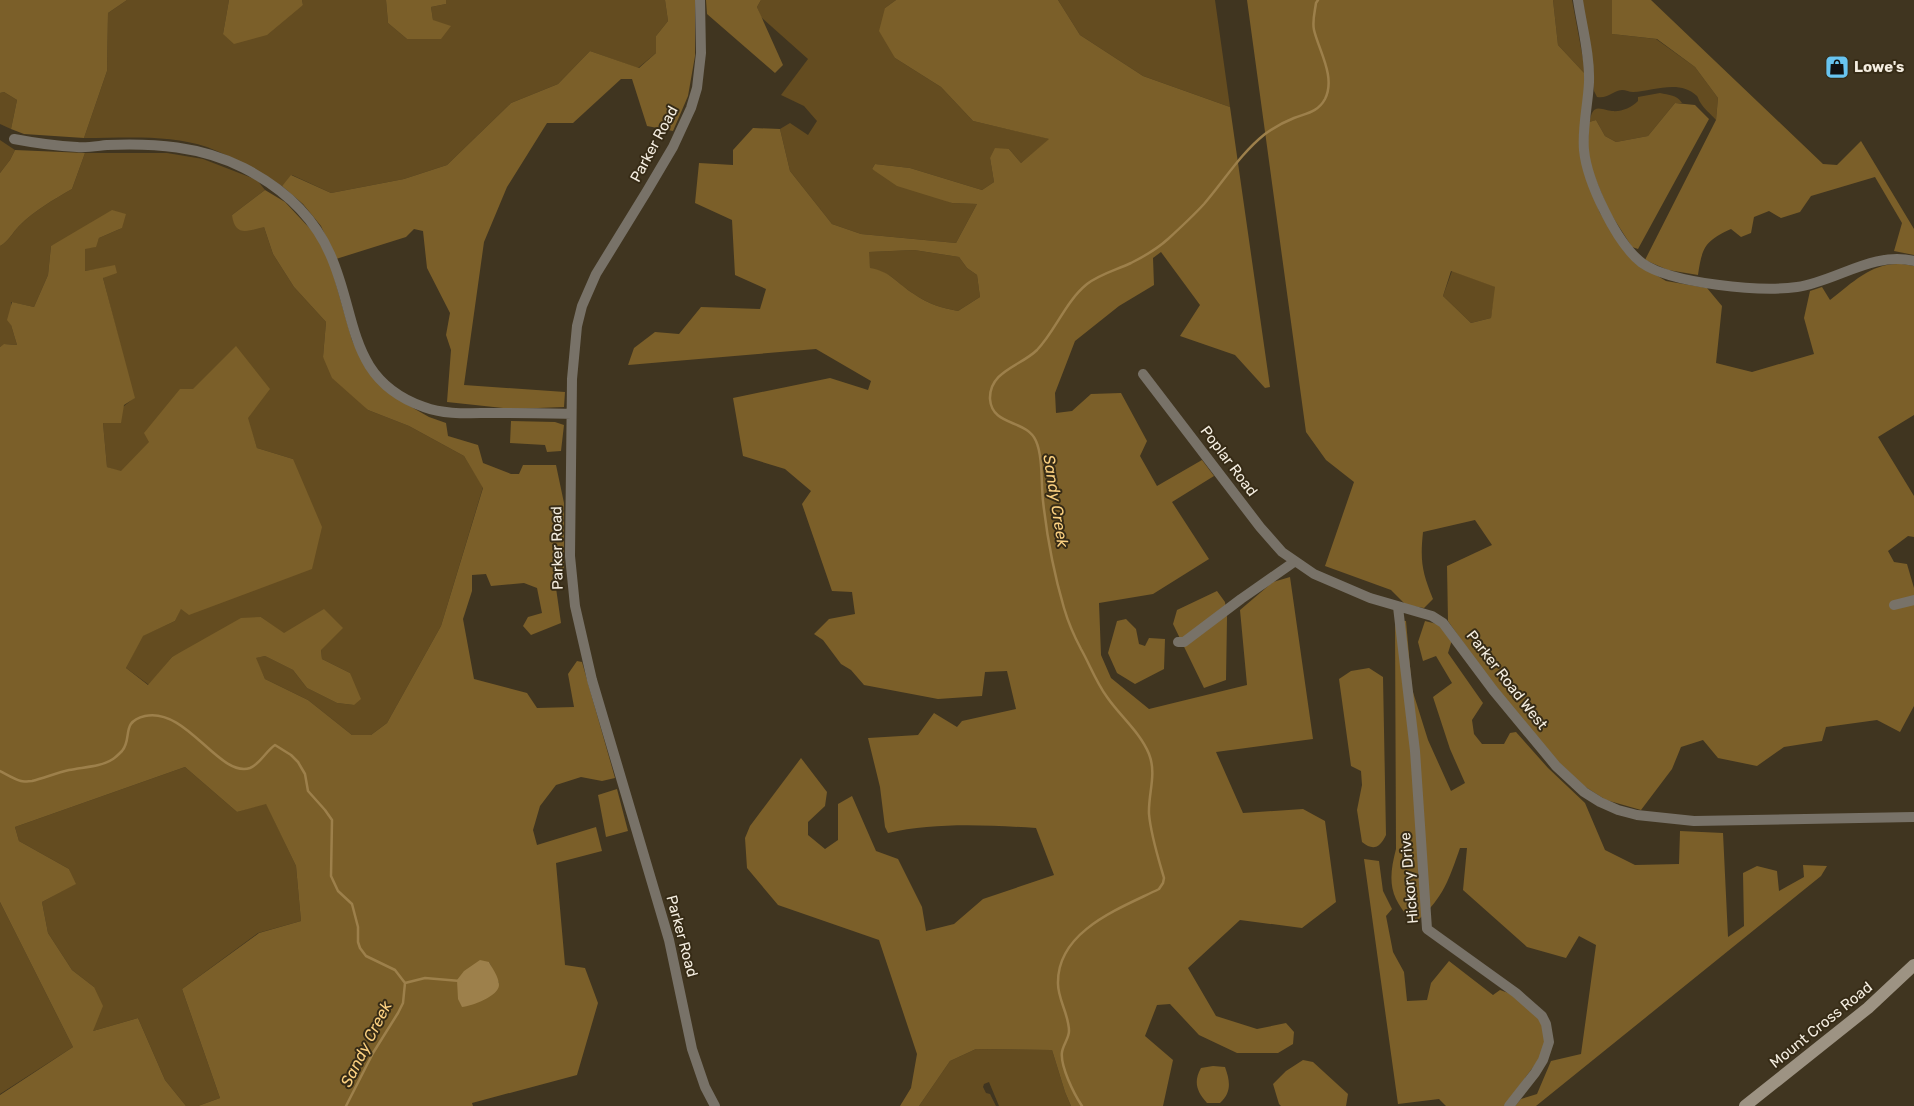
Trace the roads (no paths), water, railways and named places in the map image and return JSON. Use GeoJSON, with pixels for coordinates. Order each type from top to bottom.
{"type":"FeatureCollection","features":[{"type":"Feature","properties":{"kind":"main road","name":"Mount Cross Road"},"geometry":{"type":"LineString","coordinates":[[1745,1106],[1868,1008],[1914,966]]}},
{"type":"Feature","properties":{"kind":"street","name":"Parker Road"},"geometry":{"type":"LineString","coordinates":[[700,0],[701,53],[697,88],[693,102],[673,147],[648,191],[619,234],[587,292],[577,326],[571,414],[570,556],[575,606],[592,680],[669,940],[692,1048],[705,1087],[715,1106]]}},
{"type":"Feature","properties":{"kind":"street"},"geometry":{"type":"LineString","coordinates":[[1578,0],[1589,69],[1584,140],[1586,164],[1596,193],[1611,221],[1629,248],[1642,263],[1652,268],[1697,281],[1730,286],[1780,289],[1812,284],[1883,260],[1914,261]]}},
{"type":"Feature","properties":{"kind":"street"},"geometry":{"type":"LineString","coordinates":[[14,139],[76,147],[153,145],[184,148],[226,160],[244,168],[286,195],[312,222],[330,254],[344,293],[356,340],[376,376],[390,388],[407,400],[439,411],[571,414]]}},
{"type":"Feature","properties":{"kind":"street","name":"Poplar Road"},"geometry":{"type":"LineString","coordinates":[[1143,374],[1260,528],[1294,562]]}},
{"type":"Feature","properties":{"kind":"street"},"geometry":{"type":"LineString","coordinates":[[1178,642],[1184,642],[1294,562]]}},
{"type":"Feature","properties":{"kind":"street","name":"Parker Road West"},"geometry":{"type":"LineString","coordinates":[[1294,562],[1314,574],[1370,598],[1432,616],[1446,625],[1493,690],[1556,766],[1584,792],[1600,802],[1637,815],[1694,821],[1914,817]]}},
{"type":"Feature","properties":{"kind":"street"},"geometry":{"type":"LineString","coordinates":[[1894,605],[1914,600]]}},
{"type":"Feature","properties":{"kind":"street","name":"Hickory Drive"},"geometry":{"type":"LineString","coordinates":[[1398,607],[1415,751],[1427,929],[1516,993],[1542,1016],[1549,1033],[1549,1046],[1543,1060],[1509,1106]]}},
{"type":"Feature","properties":{"kind":"waterway","name":"Sandy Creek"},"geometry":{"type":"LineString","coordinates":[[1082,1106],[1068,1080],[1063,1065],[1062,1052],[1069,1031],[1058,988],[1061,964],[1068,948],[1094,923],[1127,904],[1159,889],[1163,883],[1164,878],[1153,838],[1149,814],[1152,769],[1145,746],[1112,704],[1096,679],[1076,639],[1064,608],[1049,542],[1043,501],[1041,462],[1036,441],[1032,434],[1025,429],[1003,419],[997,414],[992,408],[991,390],[1000,375],[1037,350],[1079,291],[1087,284],[1136,261],[1164,242],[1204,204],[1240,159],[1265,134],[1275,127],[1312,112],[1319,107],[1325,99],[1329,82],[1326,64],[1313,27],[1318,0]]}},
{"type":"Feature","properties":{"kind":"waterway","name":"Sandy Creek"},"geometry":{"type":"LineString","coordinates":[[0,771],[21,781],[32,781],[69,770],[103,764],[113,759],[122,751],[132,722],[145,716],[160,716],[175,722],[189,731],[226,763],[238,768],[254,766],[275,745],[291,755],[305,774],[308,791],[332,820],[331,876],[338,891],[352,904],[358,927],[360,948],[366,956],[395,970],[405,983],[403,1003],[373,1053],[346,1106]]}},
{"type":"Feature","properties":{"kind":"waterway"},"geometry":{"type":"LineString","coordinates":[[405,983],[425,978],[460,981]]}},
{"type":"Feature","properties":{"kind":"place","name":"Lowe's"},"geometry":{"type":"Point","coordinates":[1837,67]}}]}
